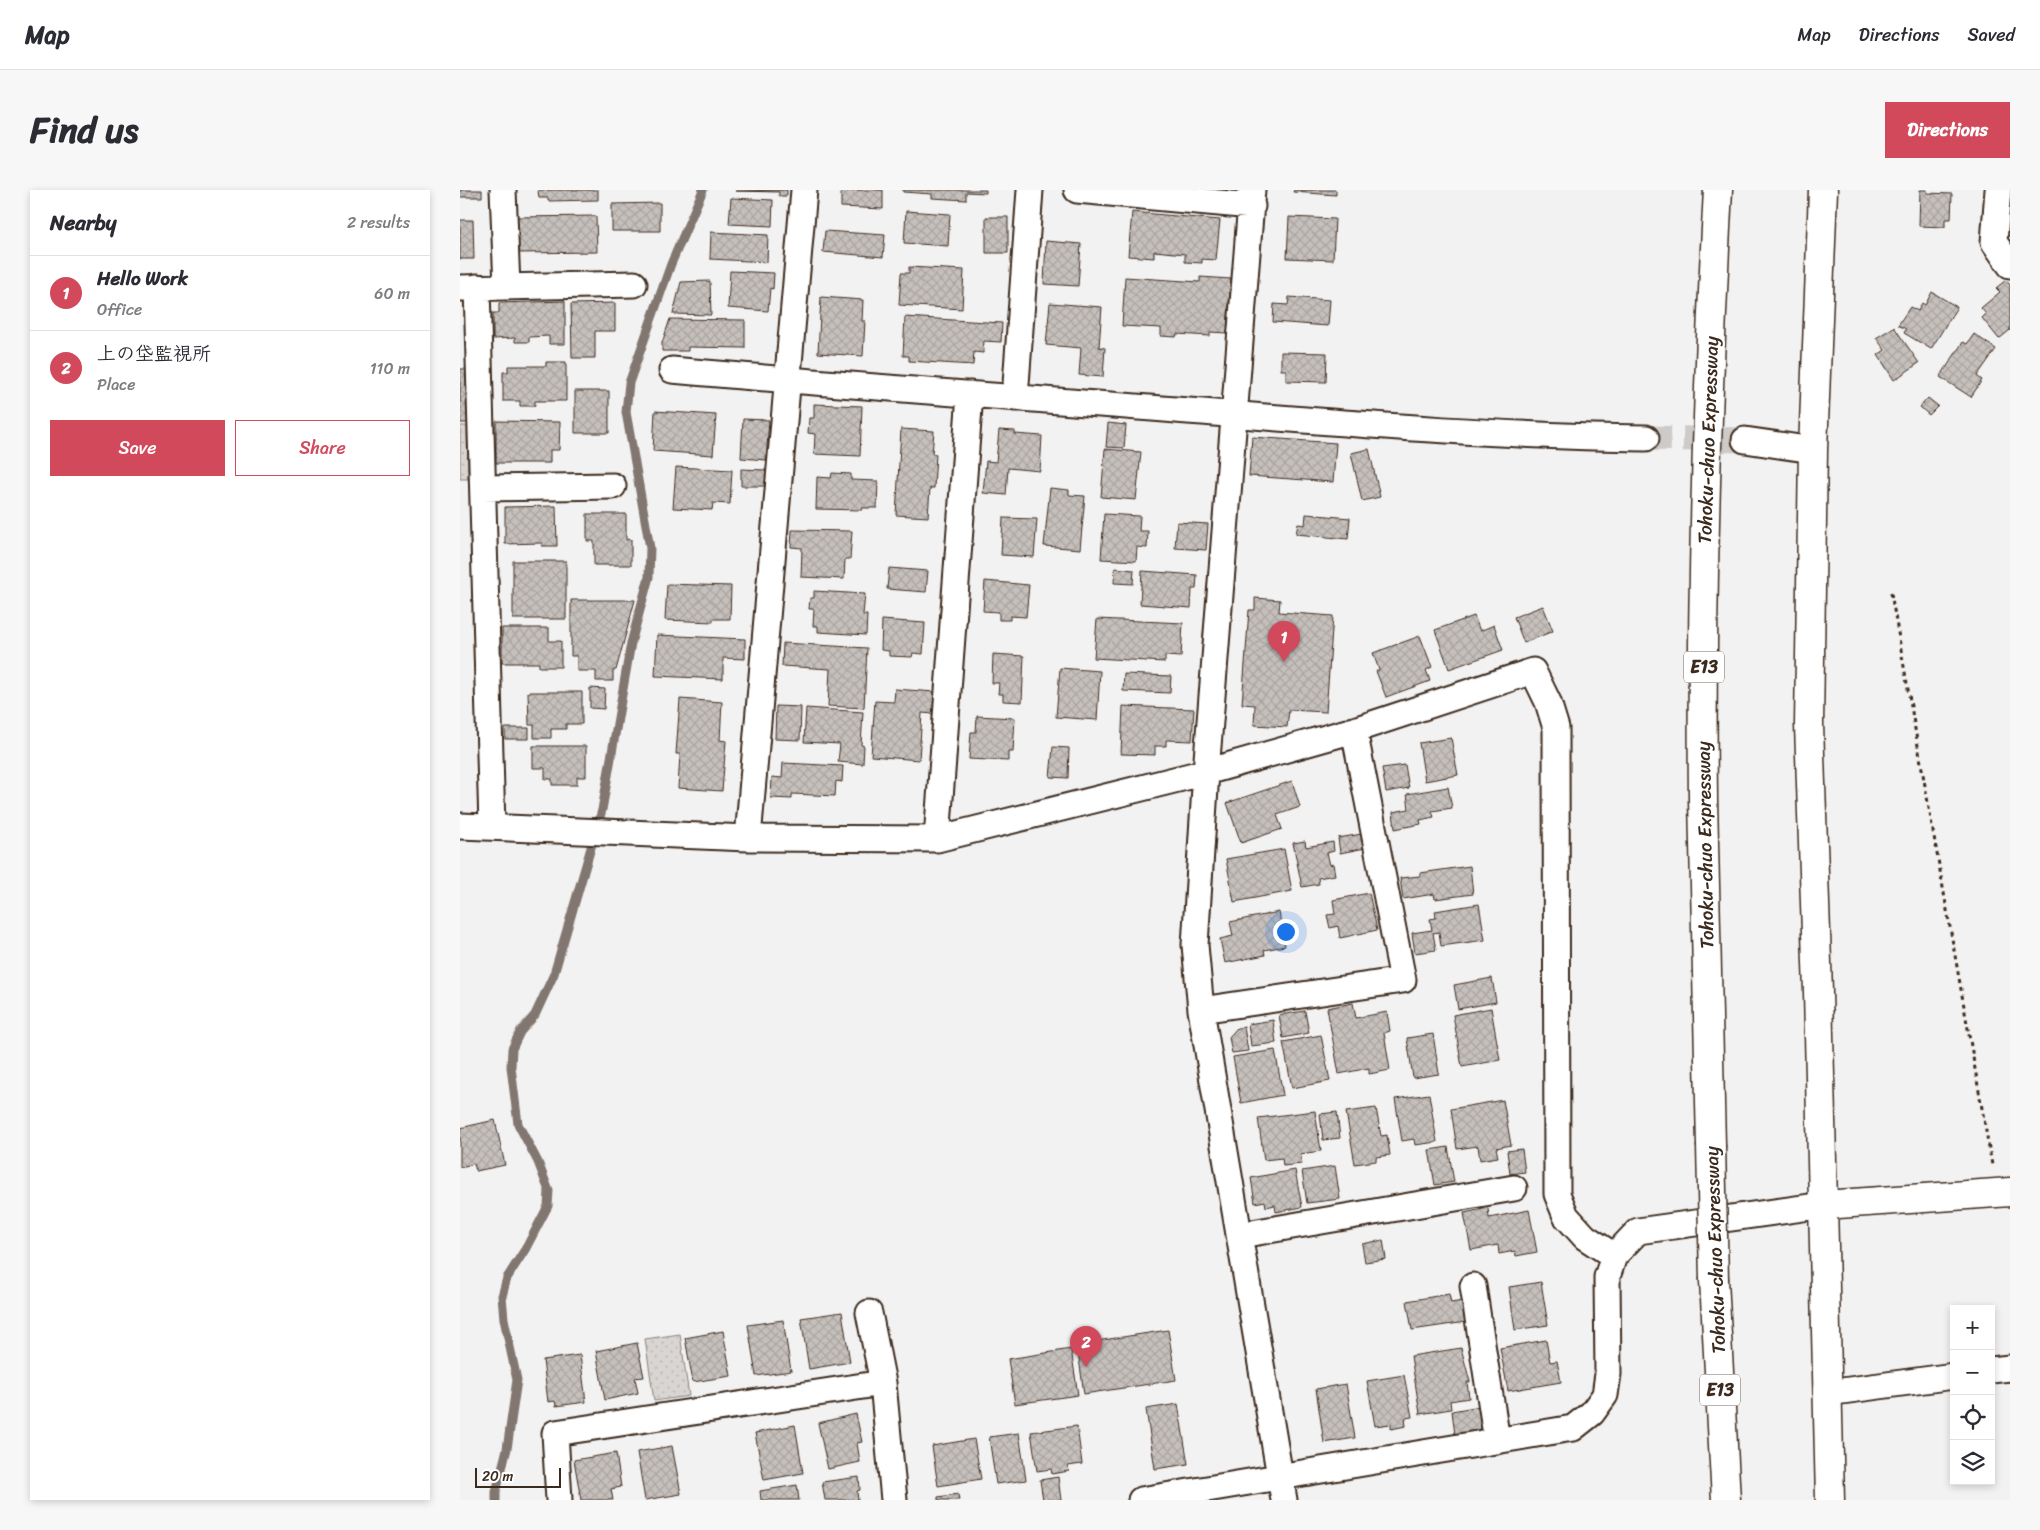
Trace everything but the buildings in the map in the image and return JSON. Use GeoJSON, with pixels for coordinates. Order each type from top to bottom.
{"type":"FeatureCollection","features":[{"type":"Feature","properties":{"kind":"main road","name":"Tohoku-chuo Expressway"},"geometry":{"type":"LineString","coordinates":[[1718,190],[1713,278],[1705,592],[1703,798],[1714,1280],[1726,1500]]}},
{"type":"Feature","properties":{"kind":"main road"},"geometry":{"type":"LineString","coordinates":[[1823,190],[1813,450],[1809,725],[1824,1205],[1830,1500]]}},
{"type":"Feature","properties":{"kind":"main road"},"geometry":{"type":"LineString","coordinates":[[1824,1205],[2004,1192]]}},
{"type":"Feature","properties":{"kind":"street"},"geometry":{"type":"LineString","coordinates":[[503,190],[507,286]]}},
{"type":"Feature","properties":{"kind":"street"},"geometry":{"type":"LineString","coordinates":[[748,838],[789,381],[804,190]]}},
{"type":"Feature","properties":{"kind":"street"},"geometry":{"type":"LineString","coordinates":[[1015,398],[1030,190]]}},
{"type":"Feature","properties":{"kind":"street"},"geometry":{"type":"LineString","coordinates":[[1077,190],[1252,198],[1233,415],[1195,945],[1201,1010],[1282,1488]]}},
{"type":"Feature","properties":{"kind":"street"},"geometry":{"type":"LineString","coordinates":[[1998,190],[1994,242],[2010,265]]}},
{"type":"Feature","properties":{"kind":"street"},"geometry":{"type":"LineString","coordinates":[[492,827],[483,488],[469,287],[634,284]]}},
{"type":"Feature","properties":{"kind":"street"},"geometry":{"type":"LineString","coordinates":[[672,370],[789,381],[1233,415],[1567,437],[1646,438]]}},
{"type":"Feature","properties":{"kind":"street"},"geometry":{"type":"LineString","coordinates":[[937,839],[970,394]]}},
{"type":"Feature","properties":{"kind":"street"},"geometry":{"type":"LineString","coordinates":[[1745,440],[1813,450]]}},
{"type":"Feature","properties":{"kind":"street"},"geometry":{"type":"LineString","coordinates":[[483,488],[614,486]]}},
{"type":"Feature","properties":{"kind":"street"},"geometry":{"type":"LineString","coordinates":[[460,826],[748,838],[937,839],[1206,772],[1354,730],[1533,671],[1548,702],[1556,728],[1557,1194],[1566,1216],[1585,1237],[1614,1256]]}},
{"type":"Feature","properties":{"kind":"street"},"geometry":{"type":"LineString","coordinates":[[1201,1010],[1403,980],[1354,730]]}},
{"type":"Feature","properties":{"kind":"street"},"geometry":{"type":"LineString","coordinates":[[1240,1234],[1514,1188]]}},
{"type":"Feature","properties":{"kind":"street"},"geometry":{"type":"LineString","coordinates":[[1141,1500],[1282,1488],[1497,1441],[1573,1428],[1592,1412],[1605,1395],[1608,1374],[1608,1277],[1614,1256],[1638,1231],[1824,1205]]}},
{"type":"Feature","properties":{"kind":"street"},"geometry":{"type":"LineString","coordinates":[[1473,1286],[1497,1441]]}},
{"type":"Feature","properties":{"kind":"street"},"geometry":{"type":"LineString","coordinates":[[869,1314],[883,1383],[894,1500]]}},
{"type":"Feature","properties":{"kind":"street"},"geometry":{"type":"LineString","coordinates":[[1995,1370],[2010,1368]]}},
{"type":"Feature","properties":{"kind":"street"},"geometry":{"type":"LineString","coordinates":[[1827,1393],[1950,1377]]}},
{"type":"Feature","properties":{"kind":"street"},"geometry":{"type":"LineString","coordinates":[[559,1500],[555,1433],[883,1383]]}},
{"type":"Feature","properties":{"kind":"path"},"geometry":{"type":"LineString","coordinates":[[1891,593],[2004,1192]]}},
{"type":"Feature","properties":{"kind":"shaded area"},"geometry":{"type":"Polygon","coordinates":[[[460,426],[467,426],[468,479],[460,479],[460,426]]]}},
{"type":"Feature","properties":{"kind":"shaded area"},"geometry":{"type":"Polygon","coordinates":[[[680,1334],[689,1396],[654,1401],[645,1339],[680,1334]]]}},
{"type":"Feature","properties":{"kind":"waterway"},"geometry":{"type":"LineString","coordinates":[[496,1500],[496,1492],[507,1449],[517,1380],[504,1319],[502,1296],[507,1278],[526,1248],[548,1206],[549,1191],[538,1162],[518,1124],[511,1067],[512,1049],[520,1032],[535,1015],[554,974],[602,810],[631,643],[649,577],[650,548],[626,412],[629,383],[671,264],[703,190]]}},
{"type":"Feature","properties":{"kind":"tunnel"},"geometry":{"type":"LineString","coordinates":[[1646,438],[1745,440]]}},
{"type":"Feature","properties":{"kind":"place","name":"Hello Work"},"geometry":{"type":"Point","coordinates":[1284,662]}},
{"type":"Feature","properties":{"kind":"place","name":"上の垈監視所"},"geometry":{"type":"Point","coordinates":[1086,1367]}}]}
